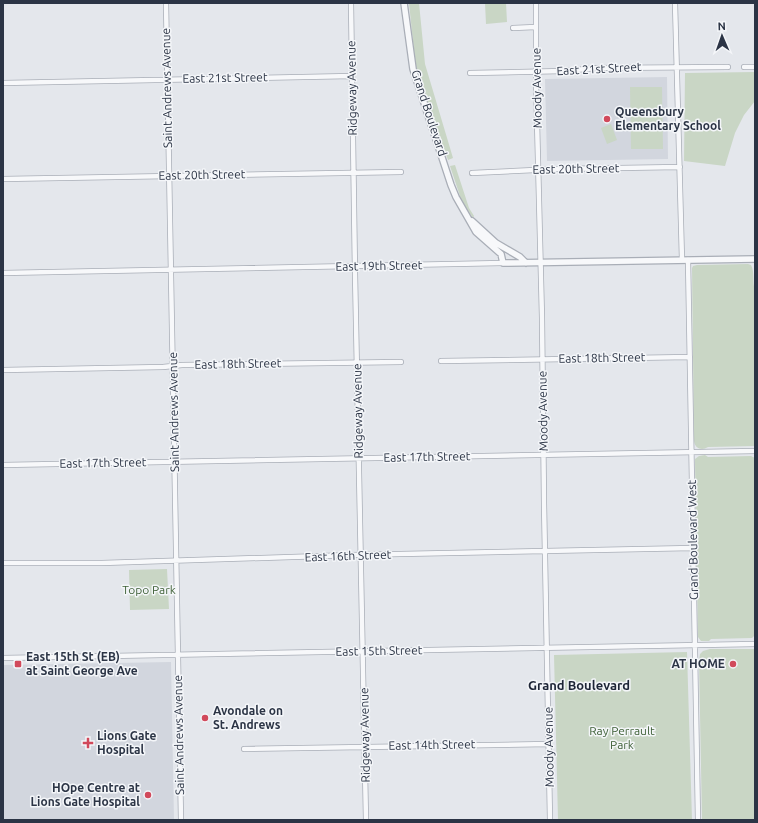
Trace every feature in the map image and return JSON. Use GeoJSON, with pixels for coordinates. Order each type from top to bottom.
{"type":"FeatureCollection","features":[{"type":"Feature","properties":{"kind":"street","name":"Saint Andrews Avenue"},"geometry":{"type":"LineString","coordinates":[[166,3],[181,820]]}},
{"type":"Feature","properties":{"kind":"street","name":"Ridgeway Avenue"},"geometry":{"type":"LineString","coordinates":[[351,3],[353,173],[366,747],[366,820]]}},
{"type":"Feature","properties":{"kind":"street","name":"Grand Boulevard"},"geometry":{"type":"LineString","coordinates":[[404,3],[413,69],[451,185],[456,197],[479,235],[501,254],[503,263]]}},
{"type":"Feature","properties":{"kind":"street","name":"Moody Avenue"},"geometry":{"type":"LineString","coordinates":[[536,3],[550,820]]}},
{"type":"Feature","properties":{"kind":"street","name":"Grand Boulevard West"},"geometry":{"type":"LineString","coordinates":[[675,3],[678,146],[690,356],[698,820]]}},
{"type":"Feature","properties":{"kind":"street"},"geometry":{"type":"LineString","coordinates":[[513,28],[536,27]]}},
{"type":"Feature","properties":{"kind":"street","name":"East 21st Street"},"geometry":{"type":"LineString","coordinates":[[470,73],[564,71],[597,68],[728,67]]}},
{"type":"Feature","properties":{"kind":"street"},"geometry":{"type":"LineString","coordinates":[[744,67],[755,67]]}},
{"type":"Feature","properties":{"kind":"street","name":"East 21st Street"},"geometry":{"type":"LineString","coordinates":[[3,83],[352,76]]}},
{"type":"Feature","properties":{"kind":"street","name":"East 20th Street"},"geometry":{"type":"LineString","coordinates":[[472,173],[680,167]]}},
{"type":"Feature","properties":{"kind":"street","name":"East 20th Street"},"geometry":{"type":"LineString","coordinates":[[3,178],[401,172]]}},
{"type":"Feature","properties":{"kind":"street","name":"Grand Boulevard"},"geometry":{"type":"LineString","coordinates":[[469,219],[496,243],[520,257],[526,263]]}},
{"type":"Feature","properties":{"kind":"street","name":"East 19th Street"},"geometry":{"type":"LineString","coordinates":[[3,272],[755,258]]}},
{"type":"Feature","properties":{"kind":"street","name":"East 18th Street"},"geometry":{"type":"LineString","coordinates":[[441,361],[690,356]]}},
{"type":"Feature","properties":{"kind":"street","name":"East 18th Street"},"geometry":{"type":"LineString","coordinates":[[3,370],[401,362]]}},
{"type":"Feature","properties":{"kind":"street","name":"East 17th Street"},"geometry":{"type":"LineString","coordinates":[[3,465],[755,451]]}},
{"type":"Feature","properties":{"kind":"street","name":"East 16th Street"},"geometry":{"type":"LineString","coordinates":[[3,563],[176,561],[361,555],[693,548]]}},
{"type":"Feature","properties":{"kind":"street","name":"East 15th Street"},"geometry":{"type":"LineString","coordinates":[[3,658],[755,644]]}},
{"type":"Feature","properties":{"kind":"street","name":"East 14th Street"},"geometry":{"type":"LineString","coordinates":[[244,749],[549,744]]}},
{"type":"Feature","properties":{"kind":"shaded area","name":"Queensbury Elementary School"},"geometry":{"type":"Polygon","coordinates":[[[667,77],[668,159],[547,161],[545,79],[667,77]]]}},
{"type":"Feature","properties":{"kind":"shaded area","name":"Lions Gate Hospital"},"geometry":{"type":"Polygon","coordinates":[[[171,662],[174,820],[3,820],[3,665],[171,662]]]}},
{"type":"Feature","properties":{"kind":"green space"},"geometry":{"type":"Polygon","coordinates":[[[409,3],[419,3],[425,64],[453,158],[448,160],[416,70],[409,3]]]}},
{"type":"Feature","properties":{"kind":"green space"},"geometry":{"type":"Polygon","coordinates":[[[485,3],[506,3],[507,22],[486,24],[485,3]]]}},
{"type":"Feature","properties":{"kind":"green space"},"geometry":{"type":"Polygon","coordinates":[[[755,72],[755,101],[744,115],[735,133],[725,166],[684,161],[685,73],[755,72]]]}},
{"type":"Feature","properties":{"kind":"green space"},"geometry":{"type":"Polygon","coordinates":[[[630,87],[662,87],[663,149],[631,149],[630,87]]]}},
{"type":"Feature","properties":{"kind":"green space"},"geometry":{"type":"Polygon","coordinates":[[[611,124],[617,140],[607,144],[601,128],[611,124]]]}},
{"type":"Feature","properties":{"kind":"green space"},"geometry":{"type":"Polygon","coordinates":[[[455,165],[469,208],[474,216],[473,218],[462,202],[450,166],[455,165]]]}},
{"type":"Feature","properties":{"kind":"green space"},"geometry":{"type":"Polygon","coordinates":[[[697,265],[751,265],[752,268],[755,290],[755,446],[699,448],[696,446],[694,441],[692,268],[693,266],[697,265]]]}},
{"type":"Feature","properties":{"kind":"green space"},"geometry":{"type":"Polygon","coordinates":[[[705,455],[708,457],[751,456],[755,458],[755,635],[752,638],[711,639],[709,641],[701,641],[698,637],[695,459],[699,456],[705,455]]]}},
{"type":"Feature","properties":{"kind":"green space","name":"Topo Park"},"geometry":{"type":"Polygon","coordinates":[[[167,569],[169,609],[130,610],[129,570],[167,569]]]}},
{"type":"Feature","properties":{"kind":"green space"},"geometry":{"type":"Polygon","coordinates":[[[710,649],[755,649],[755,820],[702,820],[699,661],[700,654],[703,651],[710,649]]]}},
{"type":"Feature","properties":{"kind":"green space","name":"Ray Perrault Park"},"geometry":{"type":"Polygon","coordinates":[[[687,652],[692,820],[558,820],[554,655],[687,652]]]}},
{"type":"Feature","properties":{"kind":"place","name":"Queensbury Elementary School"},"geometry":{"type":"Point","coordinates":[607,119]}},
{"type":"Feature","properties":{"kind":"place","name":"East 15th St (EB) at Saint George Ave"},"geometry":{"type":"Point","coordinates":[18,664]}},
{"type":"Feature","properties":{"kind":"place","name":"AT HOME"},"geometry":{"type":"Point","coordinates":[733,664]}},
{"type":"Feature","properties":{"kind":"place","name":"Avondale on St. Andrews"},"geometry":{"type":"Point","coordinates":[205,718]}},
{"type":"Feature","properties":{"kind":"place","name":"Lions Gate Hospital"},"geometry":{"type":"Point","coordinates":[88,743]}},
{"type":"Feature","properties":{"kind":"place","name":"HOpe Centre at Lions Gate Hospital"},"geometry":{"type":"Point","coordinates":[148,795]}},
{"type":"Feature","properties":{"kind":"district","name":"Grand Boulevard"},"geometry":{"type":"Point","coordinates":[579,685]}}]}
